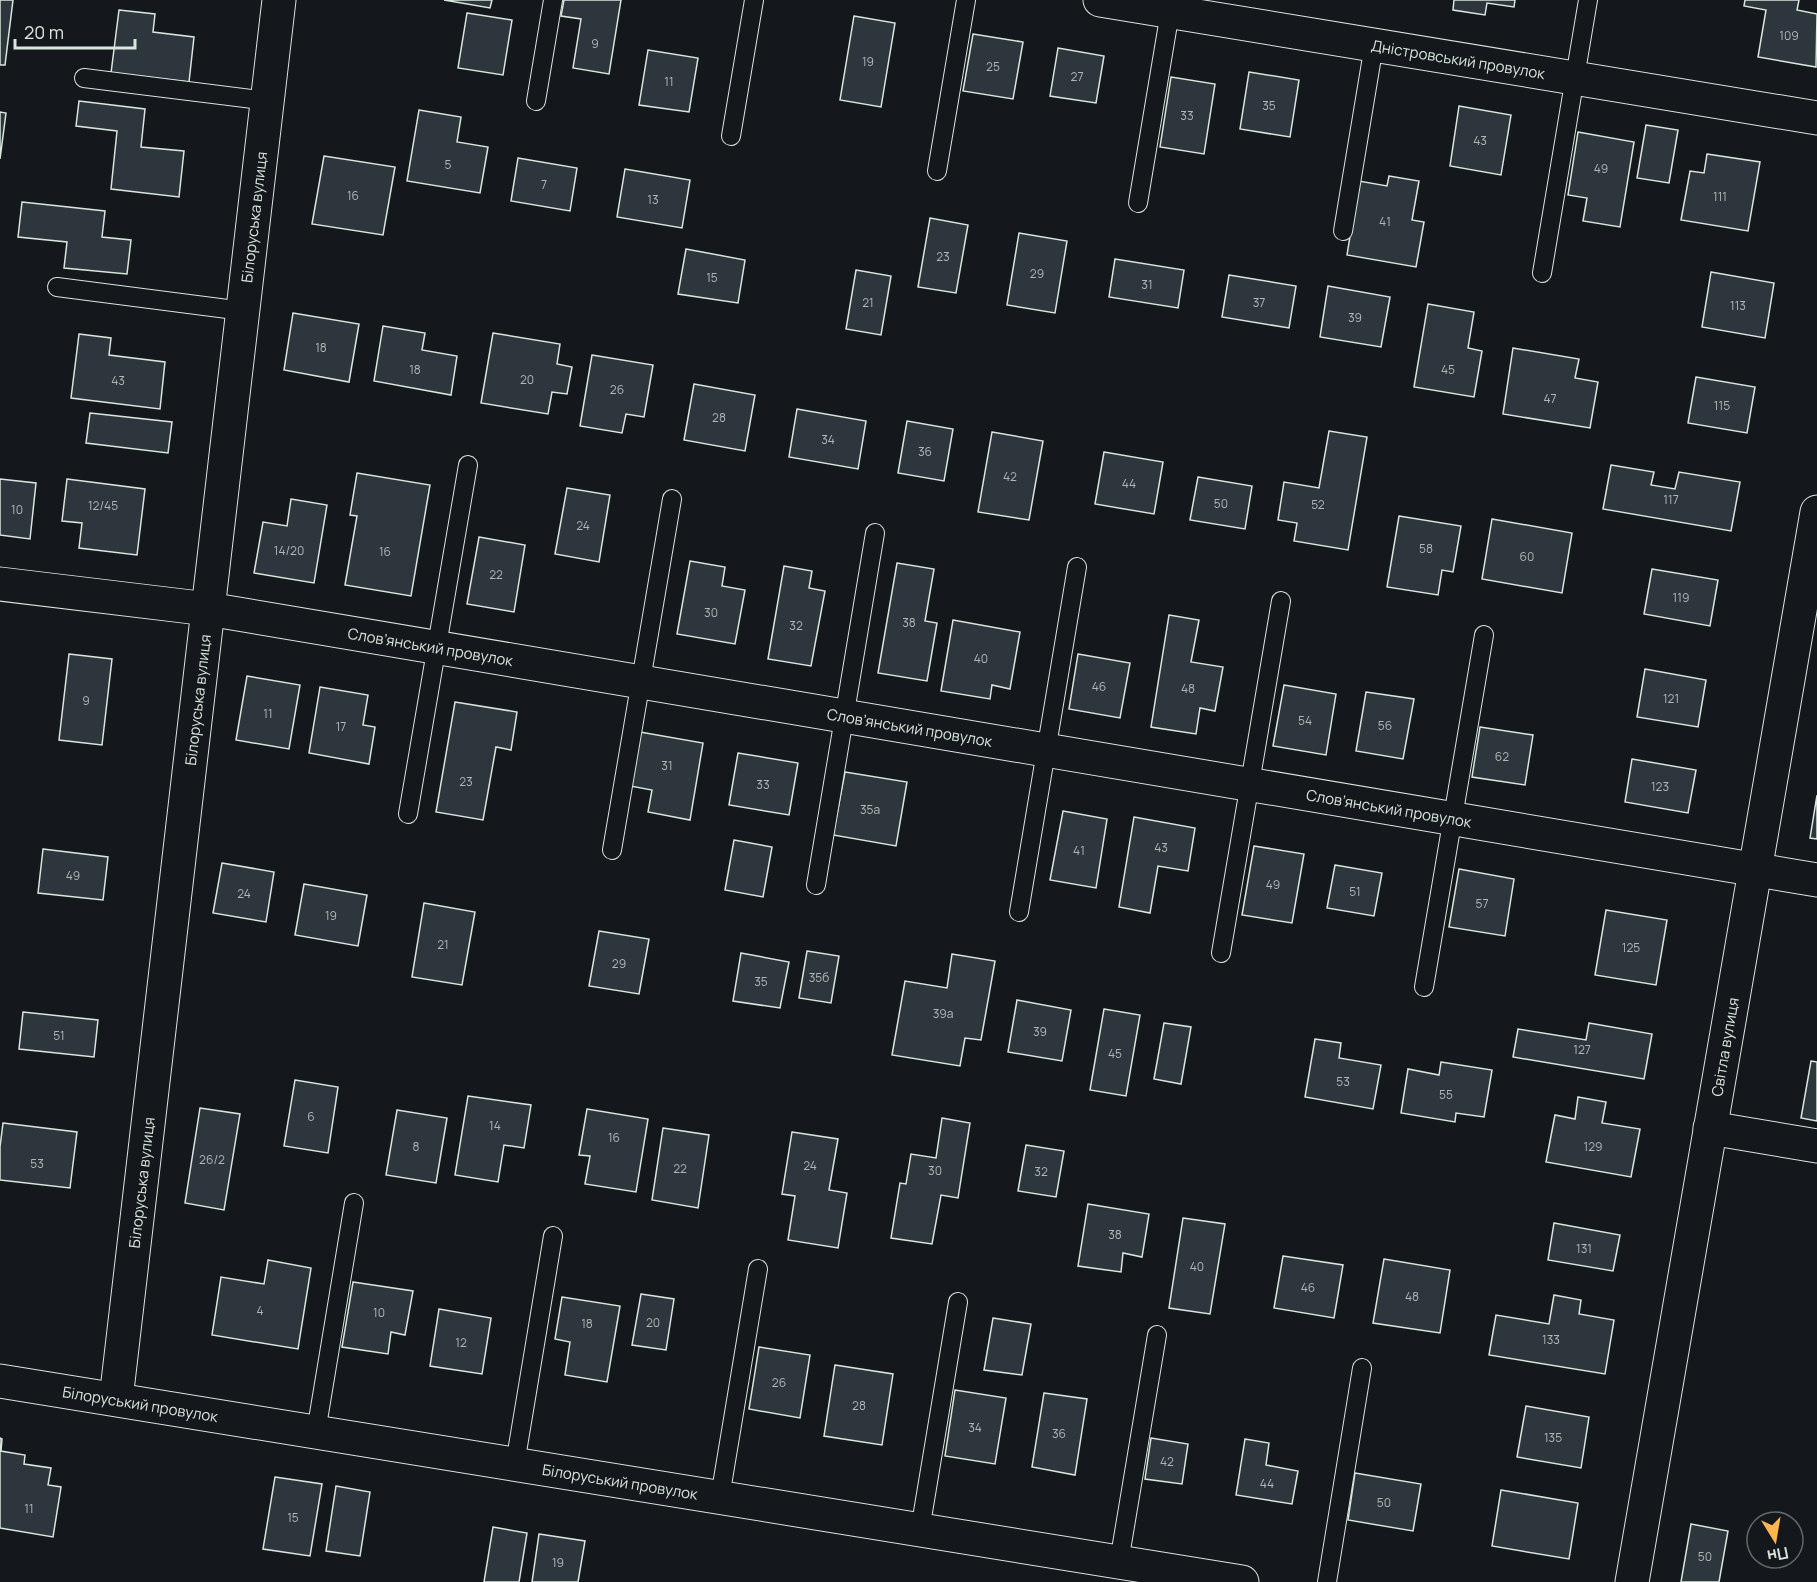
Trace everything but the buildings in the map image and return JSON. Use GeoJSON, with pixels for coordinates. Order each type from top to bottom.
{"type":"FeatureCollection","features":[{"type":"Feature","properties":{"kind":"street","name":"Білоруська вулиця"},"geometry":{"type":"LineString","coordinates":[[116,1400],[279,0]]}},
{"type":"Feature","properties":{"kind":"street","name":"Дністровський провулок"},"geometry":{"type":"LineString","coordinates":[[1100,0],[1817,118]]}},
{"type":"Feature","properties":{"kind":"street","name":"Світла вулиця"},"geometry":{"type":"LineString","coordinates":[[1632,1582],[1817,512]]}},
{"type":"Feature","properties":{"kind":"street","name":"Слов’янський провулок"},"geometry":{"type":"LineString","coordinates":[[0,584],[208,609],[1817,880]]}},
{"type":"Feature","properties":{"kind":"street"},"geometry":{"type":"LineString","coordinates":[[1710,1128],[1817,1146]]}},
{"type":"Feature","properties":{"kind":"street","name":"Білоруський провулок"},"geometry":{"type":"LineString","coordinates":[[0,1381],[1242,1582]]}},
{"type":"Feature","properties":{"kind":"lane"},"geometry":{"type":"LineString","coordinates":[[536,101],[553,0]]}},
{"type":"Feature","properties":{"kind":"lane"},"geometry":{"type":"LineString","coordinates":[[731,136],[754,0]]}},
{"type":"Feature","properties":{"kind":"lane"},"geometry":{"type":"LineString","coordinates":[[937,171],[966,0]]}},
{"type":"Feature","properties":{"kind":"lane"},"geometry":{"type":"LineString","coordinates":[[1542,273],[1588,0]]}},
{"type":"Feature","properties":{"kind":"lane"},"geometry":{"type":"LineString","coordinates":[[1138,203],[1170,12]]}},
{"type":"Feature","properties":{"kind":"lane"},"geometry":{"type":"LineString","coordinates":[[1343,231],[1374,45]]}},
{"type":"Feature","properties":{"kind":"lane"},"geometry":{"type":"LineString","coordinates":[[84,78],[268,101]]}},
{"type":"Feature","properties":{"kind":"lane"},"geometry":{"type":"LineString","coordinates":[[57,287],[243,311]]}},
{"type":"Feature","properties":{"kind":"lane"},"geometry":{"type":"LineString","coordinates":[[408,814],[468,465]]}},
{"type":"Feature","properties":{"kind":"lane"},"geometry":{"type":"LineString","coordinates":[[612,850],[672,499]]}},
{"type":"Feature","properties":{"kind":"lane"},"geometry":{"type":"LineString","coordinates":[[816,885],[875,533]]}},
{"type":"Feature","properties":{"kind":"lane"},"geometry":{"type":"LineString","coordinates":[[1019,912],[1077,567]]}},
{"type":"Feature","properties":{"kind":"lane"},"geometry":{"type":"LineString","coordinates":[[1221,953],[1281,601]]}},
{"type":"Feature","properties":{"kind":"lane"},"geometry":{"type":"LineString","coordinates":[[1424,987],[1484,635]]}},
{"type":"Feature","properties":{"kind":"lane"},"geometry":{"type":"LineString","coordinates":[[316,1432],[354,1203]]}},
{"type":"Feature","properties":{"kind":"lane"},"geometry":{"type":"LineString","coordinates":[[515,1464],[553,1236]]}},
{"type":"Feature","properties":{"kind":"lane"},"geometry":{"type":"LineString","coordinates":[[720,1497],[758,1269]]}},
{"type":"Feature","properties":{"kind":"lane"},"geometry":{"type":"LineString","coordinates":[[920,1530],[958,1302]]}},
{"type":"Feature","properties":{"kind":"lane"},"geometry":{"type":"LineString","coordinates":[[1119,1562],[1157,1335]]}},
{"type":"Feature","properties":{"kind":"lane"},"geometry":{"type":"LineString","coordinates":[[1327,1582],[1362,1368]]}}]}
